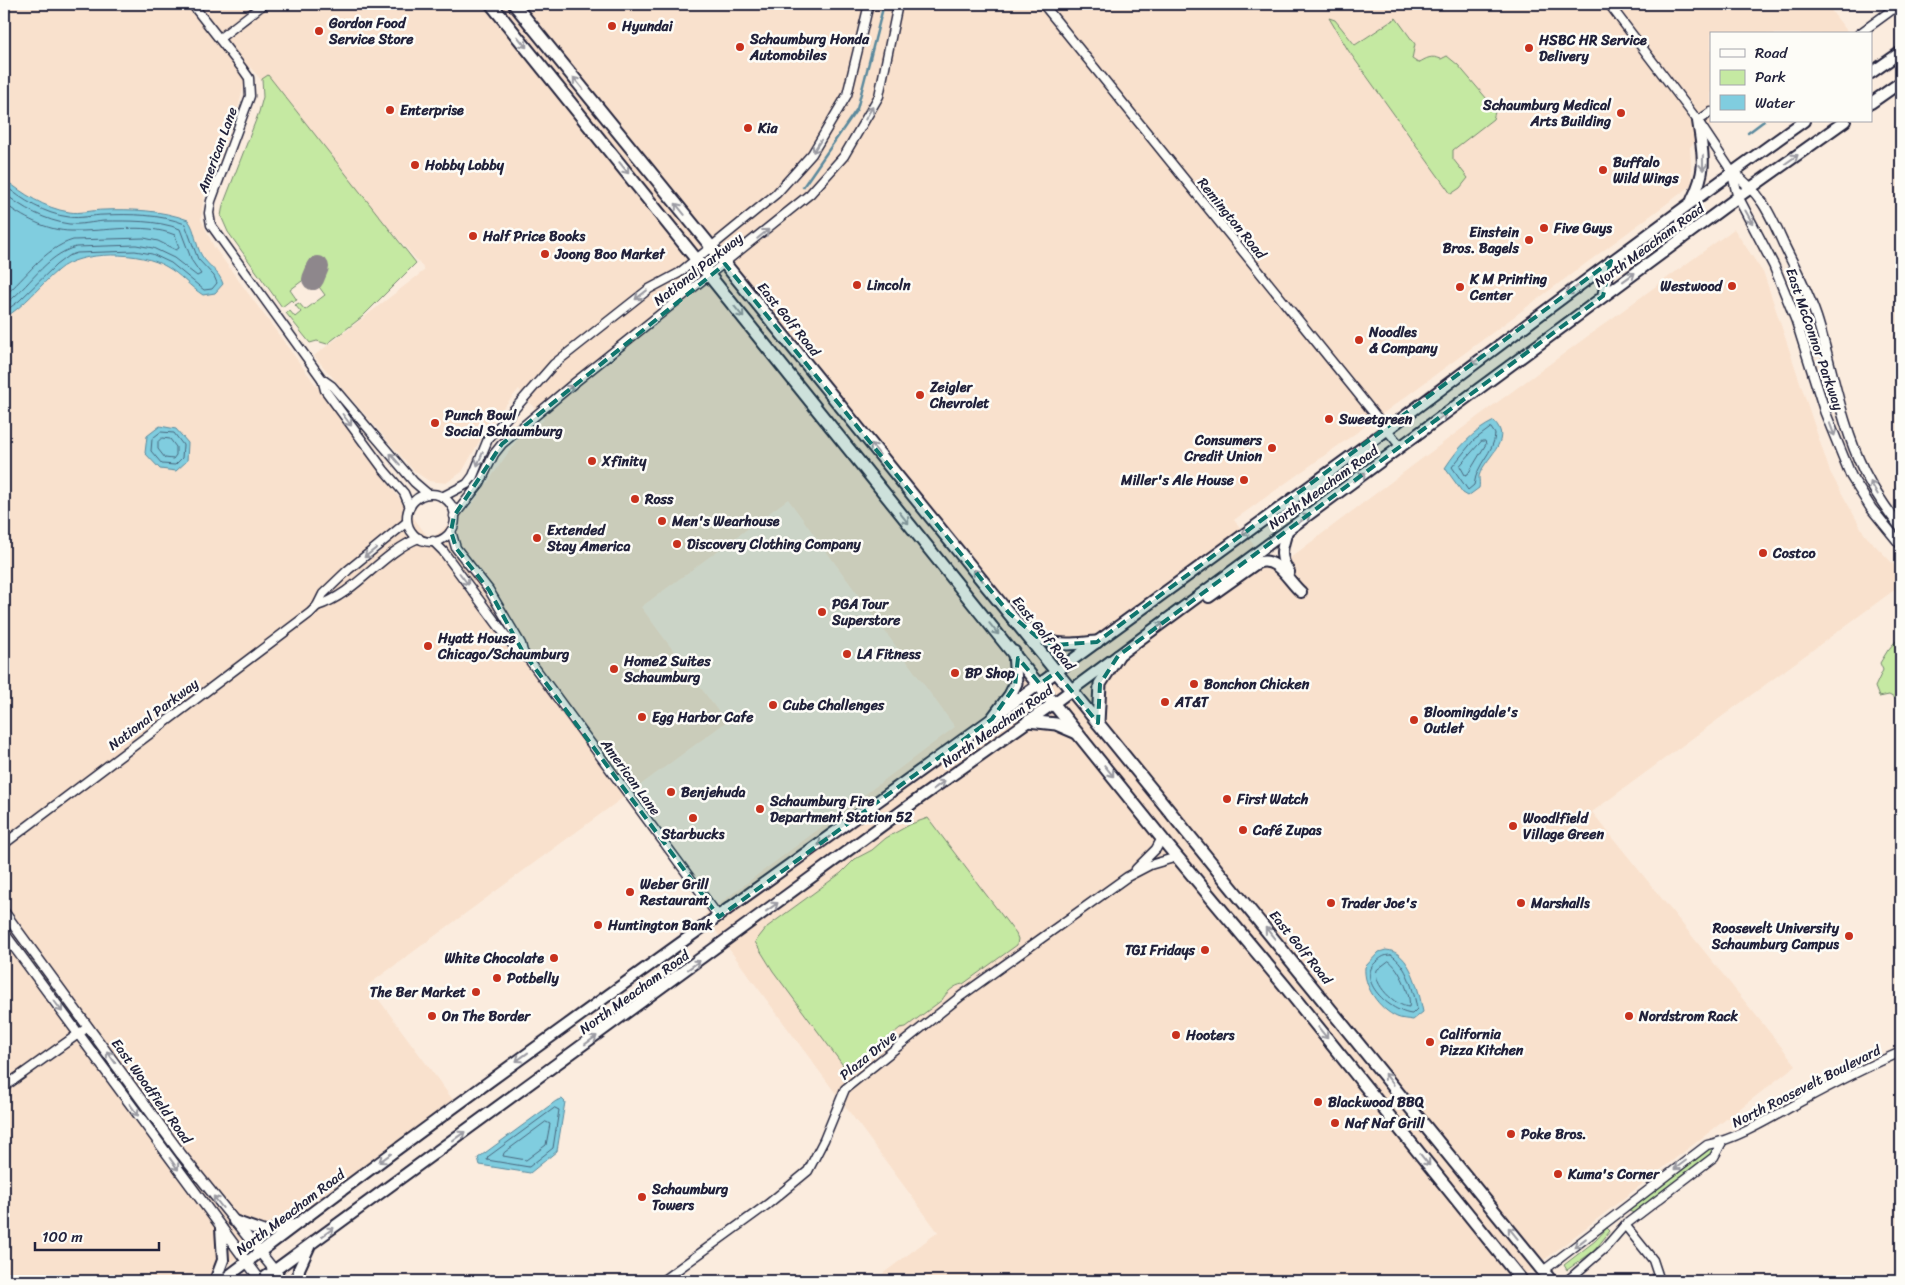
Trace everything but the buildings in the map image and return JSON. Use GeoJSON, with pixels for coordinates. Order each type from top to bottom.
{"type":"FeatureCollection","features":[{"type":"Feature","properties":{"kind":"main road"},"geometry":{"type":"LineString","coordinates":[[492,4],[1040,684],[1177,857],[1284,985],[1522,1281]]}},
{"type":"Feature","properties":{"kind":"main road","name":"East Golf Road"},"geometry":{"type":"LineString","coordinates":[[514,4],[1551,1281]]}},
{"type":"Feature","properties":{"kind":"main road"},"geometry":{"type":"LineString","coordinates":[[1872,72],[1901,52]]}},
{"type":"Feature","properties":{"kind":"main road"},"geometry":{"type":"LineString","coordinates":[[1872,102],[1901,82]]}},
{"type":"Feature","properties":{"kind":"main road"},"geometry":{"type":"LineString","coordinates":[[1691,202],[1702,179],[1704,164],[1698,121]]}},
{"type":"Feature","properties":{"kind":"main road","name":"North Meacham Road"},"geometry":{"type":"LineString","coordinates":[[222,1281],[297,1223],[564,1026],[719,918],[1040,684],[1386,430],[1691,202],[1803,122]]}},
{"type":"Feature","properties":{"kind":"main road","name":"North Meacham Road"},"geometry":{"type":"LineString","coordinates":[[261,1281],[1054,703],[1603,296],[1844,122]]}},
{"type":"Feature","properties":{"kind":"main road"},"geometry":{"type":"LineString","coordinates":[[1603,296],[1611,261]]}},
{"type":"Feature","properties":{"kind":"main road"},"geometry":{"type":"LineString","coordinates":[[1182,609],[1197,606],[1257,563],[1265,561],[1278,566],[1301,592],[1282,560],[1281,550],[1287,531]]}},
{"type":"Feature","properties":{"kind":"main road"},"geometry":{"type":"LineString","coordinates":[[1009,613],[1037,637],[1054,645],[1097,642]]}},
{"type":"Feature","properties":{"kind":"main road"},"geometry":{"type":"LineString","coordinates":[[992,719],[1010,695],[1016,683],[1014,652]]}},
{"type":"Feature","properties":{"kind":"main road"},"geometry":{"type":"LineString","coordinates":[[1098,723],[1100,684],[1118,656]]}},
{"type":"Feature","properties":{"kind":"main road"},"geometry":{"type":"LineString","coordinates":[[1028,721],[1056,724],[1078,733]]}},
{"type":"Feature","properties":{"kind":"main road"},"geometry":{"type":"LineString","coordinates":[[234,1221],[265,1232],[297,1223]]}},
{"type":"Feature","properties":{"kind":"main road"},"geometry":{"type":"LineString","coordinates":[[215,1281],[223,1260],[220,1228]]}},
{"type":"Feature","properties":{"kind":"main road"},"geometry":{"type":"LineString","coordinates":[[298,1281],[299,1270],[311,1244]]}},
{"type":"Feature","properties":{"kind":"street","name":"American Lane"},"geometry":{"type":"LineString","coordinates":[[192,4],[249,78],[251,87],[247,107],[211,201],[209,213],[211,225],[322,379],[332,386],[414,482],[428,494]]}},
{"type":"Feature","properties":{"kind":"street"},"geometry":{"type":"LineString","coordinates":[[220,38],[264,4]]}},
{"type":"Feature","properties":{"kind":"street","name":"National Parkway"},"geometry":{"type":"LineString","coordinates":[[442,498],[467,484],[473,476],[488,439],[554,364],[649,289],[679,273],[711,247],[776,194],[812,154],[847,96],[869,4]]}},
{"type":"Feature","properties":{"kind":"street","name":"National Parkway"},"geometry":{"type":"LineString","coordinates":[[454,516],[480,482],[494,454],[502,444],[709,274],[725,264],[810,194],[844,156],[878,96],[898,4]]}},
{"type":"Feature","properties":{"kind":"street","name":"Remington Road"},"geometry":{"type":"LineString","coordinates":[[1043,4],[1401,447]]}},
{"type":"Feature","properties":{"kind":"street"},"geometry":{"type":"LineString","coordinates":[[1609,4],[1698,121],[1732,172]]}},
{"type":"Feature","properties":{"kind":"street"},"geometry":{"type":"LineString","coordinates":[[1861,32],[1900,4]]}},
{"type":"Feature","properties":{"kind":"street"},"geometry":{"type":"LineString","coordinates":[[1698,121],[1710,113]]}},
{"type":"Feature","properties":{"kind":"street","name":"East McConnor Parkway"},"geometry":{"type":"LineString","coordinates":[[1732,172],[1752,187],[1773,222],[1817,319],[1841,404],[1863,469],[1887,510],[1901,528]]}},
{"type":"Feature","properties":{"kind":"street","name":"East McConnor Parkway"},"geometry":{"type":"LineString","coordinates":[[1732,172],[1738,197],[1774,266],[1796,320],[1825,412],[1851,476],[1871,508],[1901,545]]}},
{"type":"Feature","properties":{"kind":"street","name":"American Lane"},"geometry":{"type":"LineString","coordinates":[[322,379],[324,390],[404,494],[410,507]]}},
{"type":"Feature","properties":{"kind":"street"},"geometry":{"type":"LineString","coordinates":[[428,494],[442,498],[452,508],[454,516],[451,531],[445,537],[433,541],[419,538],[410,530],[407,522],[410,507],[414,501],[428,494]]}},
{"type":"Feature","properties":{"kind":"street","name":"National Parkway"},"geometry":{"type":"LineString","coordinates":[[317,606],[323,594],[348,570],[407,522]]}},
{"type":"Feature","properties":{"kind":"street","name":"American Lane"},"geometry":{"type":"LineString","coordinates":[[451,531],[456,548],[489,590],[521,644],[523,652]]}},
{"type":"Feature","properties":{"kind":"street","name":"National Parkway"},"geometry":{"type":"LineString","coordinates":[[4,844],[317,606],[330,601],[364,578],[404,544],[419,538]]}},
{"type":"Feature","properties":{"kind":"street","name":"American Lane"},"geometry":{"type":"LineString","coordinates":[[433,541],[449,559],[511,643],[523,652],[719,918]]}},
{"type":"Feature","properties":{"kind":"street","name":"Plaza Drive"},"geometry":{"type":"LineString","coordinates":[[662,1281],[768,1204],[808,1171],[819,1152],[845,1088],[962,996],[1127,877],[1145,861],[1162,838]]}},
{"type":"Feature","properties":{"kind":"street","name":"Plaza Drive"},"geometry":{"type":"LineString","coordinates":[[1127,877],[1150,865],[1177,857]]}},
{"type":"Feature","properties":{"kind":"street","name":"East Woodfield Road"},"geometry":{"type":"LineString","coordinates":[[4,912],[181,1154],[283,1281]]}},
{"type":"Feature","properties":{"kind":"street","name":"East Woodfield Road"},"geometry":{"type":"LineString","coordinates":[[4,933],[261,1281]]}},
{"type":"Feature","properties":{"kind":"street"},"geometry":{"type":"LineString","coordinates":[[4,1087],[88,1026]]}},
{"type":"Feature","properties":{"kind":"street","name":"North Roosevelt Boulevard"},"geometry":{"type":"LineString","coordinates":[[1543,1271],[1707,1145],[1722,1142],[1901,1052]]}},
{"type":"Feature","properties":{"kind":"street","name":"North Roosevelt Boulevard"},"geometry":{"type":"LineString","coordinates":[[1567,1281],[1606,1248],[1625,1225],[1714,1157],[1722,1142]]}},
{"type":"Feature","properties":{"kind":"street"},"geometry":{"type":"LineString","coordinates":[[1625,1225],[1652,1260],[1660,1281]]}},
{"type":"Feature","properties":{"kind":"highlighted area"},"geometry":{"type":"Polygon","coordinates":[[[1611,261],[1603,296],[1118,656],[1100,684],[1098,723],[1056,672],[1040,684],[1018,658],[1015,686],[992,719],[719,917],[523,652],[489,590],[456,548],[451,531],[454,516],[502,444],[725,264],[1009,613],[1037,637],[1054,645],[1097,642],[1611,261]]]}},
{"type":"Feature","properties":{"kind":"shaded area"},"geometry":{"type":"Polygon","coordinates":[[[4,4],[1826,4],[1846,32],[1710,32],[1710,122],[1715,122],[1690,147],[1692,185],[1370,423],[1234,520],[1273,569],[1278,567],[1480,415],[1734,229],[1764,274],[1830,472],[1865,535],[1901,572],[1901,585],[1592,812],[1796,1065],[1517,1281],[873,1281],[938,1232],[704,915],[955,727],[788,499],[641,607],[726,722],[368,985],[453,1100],[206,1281],[4,1281],[4,318],[22,305],[59,269],[78,258],[135,256],[151,259],[168,267],[199,293],[209,265],[199,249],[170,214],[116,210],[71,213],[55,209],[26,196],[4,179],[4,4]],[[249,66],[238,108],[204,195],[201,219],[214,247],[430,540],[472,505],[517,440],[544,420],[519,389],[488,426],[462,472],[446,483],[429,481],[414,471],[314,356],[425,270],[249,66]]]}},
{"type":"Feature","properties":{"kind":"green space"},"geometry":{"type":"Polygon","coordinates":[[[1329,18],[1335,20],[1355,45],[1396,18],[1415,44],[1412,59],[1418,63],[1429,58],[1441,59],[1447,56],[1458,65],[1493,106],[1495,112],[1493,119],[1453,150],[1453,159],[1468,178],[1460,188],[1451,194],[1348,50],[1329,18]]]}},
{"type":"Feature","properties":{"kind":"green space"},"geometry":{"type":"Polygon","coordinates":[[[268,75],[416,263],[362,317],[327,344],[317,341],[310,343],[286,313],[290,311],[295,317],[301,312],[295,305],[299,303],[305,310],[325,295],[314,280],[319,268],[321,271],[325,268],[319,261],[316,264],[318,266],[312,278],[310,275],[290,290],[297,300],[293,302],[291,300],[282,307],[228,232],[221,216],[223,205],[259,112],[263,97],[262,79],[268,75]]]}},
{"type":"Feature","properties":{"kind":"green space"},"geometry":{"type":"Polygon","coordinates":[[[1901,635],[1901,707],[1898,700],[1889,695],[1879,697],[1875,687],[1883,670],[1880,663],[1901,635]]]}},
{"type":"Feature","properties":{"kind":"green space"},"geometry":{"type":"Polygon","coordinates":[[[928,818],[1016,934],[1018,939],[1017,945],[963,984],[956,986],[942,1000],[906,1027],[900,1028],[851,1069],[845,1068],[773,971],[755,942],[767,927],[841,873],[855,859],[872,850],[886,838],[911,824],[928,818]]]}},
{"type":"Feature","properties":{"kind":"green space"},"geometry":{"type":"Polygon","coordinates":[[[1711,1147],[1714,1150],[1709,1156],[1634,1213],[1629,1211],[1711,1147]]]}},
{"type":"Feature","properties":{"kind":"green space"},"geometry":{"type":"Polygon","coordinates":[[[1607,1228],[1610,1231],[1594,1251],[1567,1270],[1564,1265],[1595,1241],[1607,1228]]]}},
{"type":"Feature","properties":{"kind":"water"},"geometry":{"type":"Polygon","coordinates":[[[4,179],[35,200],[60,210],[77,213],[100,210],[136,210],[168,214],[188,220],[193,228],[202,256],[219,276],[223,284],[215,293],[203,295],[172,270],[156,262],[127,256],[96,256],[68,263],[51,276],[25,302],[4,318],[4,179]]]}},
{"type":"Feature","properties":{"kind":"water"},"geometry":{"type":"Polygon","coordinates":[[[1494,421],[1499,428],[1501,436],[1499,442],[1482,469],[1479,476],[1479,488],[1468,496],[1463,493],[1445,468],[1467,441],[1479,430],[1494,421]]]}},
{"type":"Feature","properties":{"kind":"water"},"geometry":{"type":"Polygon","coordinates":[[[160,426],[176,429],[188,443],[187,461],[176,471],[160,469],[145,453],[147,436],[160,426]]]}},
{"type":"Feature","properties":{"kind":"water"},"geometry":{"type":"Polygon","coordinates":[[[1386,950],[1395,952],[1402,957],[1408,965],[1416,984],[1423,1012],[1413,1020],[1399,1018],[1390,1013],[1378,1003],[1367,982],[1365,967],[1379,952],[1386,950]]]}},
{"type":"Feature","properties":{"kind":"water"},"geometry":{"type":"Polygon","coordinates":[[[562,1099],[565,1102],[557,1151],[530,1173],[480,1165],[478,1158],[556,1101],[562,1099]]]}},
{"type":"Feature","properties":{"kind":"waterway"},"geometry":{"type":"LineString","coordinates":[[803,187],[857,109],[884,4]]}},
{"type":"Feature","properties":{"kind":"waterway"},"geometry":{"type":"LineString","coordinates":[[1748,133],[1763,122]]}},
{"type":"Feature","properties":{"kind":"taxiway"},"geometry":{"type":"LineString","coordinates":[[313,279],[318,267]]}},
{"type":"Feature","properties":{"kind":"place","name":"Hyundai"},"geometry":{"type":"Point","coordinates":[612,26]}},
{"type":"Feature","properties":{"kind":"place","name":"Gordon Food Service Store"},"geometry":{"type":"Point","coordinates":[319,31]}},
{"type":"Feature","properties":{"kind":"place","name":"Schaumburg Honda Automobiles"},"geometry":{"type":"Point","coordinates":[740,47]}},
{"type":"Feature","properties":{"kind":"place","name":"HSBC HR Service Delivery"},"geometry":{"type":"Point","coordinates":[1529,48]}},
{"type":"Feature","properties":{"kind":"place","name":"Enterprise"},"geometry":{"type":"Point","coordinates":[390,110]}},
{"type":"Feature","properties":{"kind":"place","name":"Schaumburg Medical Arts Building"},"geometry":{"type":"Point","coordinates":[1621,113]}},
{"type":"Feature","properties":{"kind":"place","name":"Kia"},"geometry":{"type":"Point","coordinates":[748,128]}},
{"type":"Feature","properties":{"kind":"place","name":"Hobby Lobby"},"geometry":{"type":"Point","coordinates":[415,165]}},
{"type":"Feature","properties":{"kind":"place","name":"Buffalo Wild Wings"},"geometry":{"type":"Point","coordinates":[1603,170]}},
{"type":"Feature","properties":{"kind":"place","name":"Five Guys"},"geometry":{"type":"Point","coordinates":[1544,228]}},
{"type":"Feature","properties":{"kind":"place","name":"Half Price Books"},"geometry":{"type":"Point","coordinates":[473,236]}},
{"type":"Feature","properties":{"kind":"place","name":"Einstein Bros. Bagels"},"geometry":{"type":"Point","coordinates":[1529,240]}},
{"type":"Feature","properties":{"kind":"place","name":"Joong Boo Market"},"geometry":{"type":"Point","coordinates":[545,254]}},
{"type":"Feature","properties":{"kind":"place","name":"Lincoln"},"geometry":{"type":"Point","coordinates":[857,285]}},
{"type":"Feature","properties":{"kind":"place","name":"Westwood"},"geometry":{"type":"Point","coordinates":[1732,286]}},
{"type":"Feature","properties":{"kind":"place","name":"K M Printing Center"},"geometry":{"type":"Point","coordinates":[1460,287]}},
{"type":"Feature","properties":{"kind":"place","name":"Noodles & Company"},"geometry":{"type":"Point","coordinates":[1359,340]}},
{"type":"Feature","properties":{"kind":"place","name":"Zeigler Chevrolet"},"geometry":{"type":"Point","coordinates":[920,395]}},
{"type":"Feature","properties":{"kind":"place","name":"Sweetgreen"},"geometry":{"type":"Point","coordinates":[1329,419]}},
{"type":"Feature","properties":{"kind":"place","name":"Punch Bowl Social Schaumburg"},"geometry":{"type":"Point","coordinates":[435,423]}},
{"type":"Feature","properties":{"kind":"place","name":"Consumers Credit Union"},"geometry":{"type":"Point","coordinates":[1272,448]}},
{"type":"Feature","properties":{"kind":"place","name":"Xfinity"},"geometry":{"type":"Point","coordinates":[592,461]}},
{"type":"Feature","properties":{"kind":"place","name":"Miller's Ale House"},"geometry":{"type":"Point","coordinates":[1244,480]}},
{"type":"Feature","properties":{"kind":"place","name":"Ross"},"geometry":{"type":"Point","coordinates":[635,499]}},
{"type":"Feature","properties":{"kind":"place","name":"Men's Wearhouse"},"geometry":{"type":"Point","coordinates":[662,521]}},
{"type":"Feature","properties":{"kind":"place","name":"Extended Stay America"},"geometry":{"type":"Point","coordinates":[537,538]}},
{"type":"Feature","properties":{"kind":"place","name":"Discovery Clothing Company"},"geometry":{"type":"Point","coordinates":[677,544]}},
{"type":"Feature","properties":{"kind":"place","name":"Costco"},"geometry":{"type":"Point","coordinates":[1763,553]}},
{"type":"Feature","properties":{"kind":"place","name":"PGA Tour Superstore"},"geometry":{"type":"Point","coordinates":[822,612]}},
{"type":"Feature","properties":{"kind":"place","name":"Hyatt House Chicago/Schaumburg"},"geometry":{"type":"Point","coordinates":[428,646]}},
{"type":"Feature","properties":{"kind":"place","name":"LA Fitness"},"geometry":{"type":"Point","coordinates":[847,654]}},
{"type":"Feature","properties":{"kind":"place","name":"Home2 Suites Schaumburg"},"geometry":{"type":"Point","coordinates":[614,669]}},
{"type":"Feature","properties":{"kind":"place","name":"BP Shop"},"geometry":{"type":"Point","coordinates":[955,673]}},
{"type":"Feature","properties":{"kind":"place","name":"Bonchon Chicken"},"geometry":{"type":"Point","coordinates":[1194,684]}},
{"type":"Feature","properties":{"kind":"place","name":"AT&T"},"geometry":{"type":"Point","coordinates":[1165,702]}},
{"type":"Feature","properties":{"kind":"place","name":"Cube Challenges"},"geometry":{"type":"Point","coordinates":[773,705]}},
{"type":"Feature","properties":{"kind":"place","name":"Egg Harbor Cafe"},"geometry":{"type":"Point","coordinates":[642,717]}},
{"type":"Feature","properties":{"kind":"place","name":"Bloomingdale's Outlet"},"geometry":{"type":"Point","coordinates":[1414,720]}},
{"type":"Feature","properties":{"kind":"place","name":"Benjehuda"},"geometry":{"type":"Point","coordinates":[671,792]}},
{"type":"Feature","properties":{"kind":"place","name":"First Watch"},"geometry":{"type":"Point","coordinates":[1227,799]}},
{"type":"Feature","properties":{"kind":"place","name":"Schaumburg Fire Department Station 52"},"geometry":{"type":"Point","coordinates":[760,809]}},
{"type":"Feature","properties":{"kind":"place","name":"Starbucks"},"geometry":{"type":"Point","coordinates":[693,818]}},
{"type":"Feature","properties":{"kind":"place","name":"Woodlfield Village Green"},"geometry":{"type":"Point","coordinates":[1513,826]}},
{"type":"Feature","properties":{"kind":"place","name":"Café Zupas"},"geometry":{"type":"Point","coordinates":[1243,830]}},
{"type":"Feature","properties":{"kind":"place","name":"Weber Grill Restaurant"},"geometry":{"type":"Point","coordinates":[630,892]}},
{"type":"Feature","properties":{"kind":"place","name":"Trader Joe's"},"geometry":{"type":"Point","coordinates":[1331,903]}},
{"type":"Feature","properties":{"kind":"place","name":"Marshalls"},"geometry":{"type":"Point","coordinates":[1521,903]}},
{"type":"Feature","properties":{"kind":"place","name":"Huntington Bank"},"geometry":{"type":"Point","coordinates":[598,925]}},
{"type":"Feature","properties":{"kind":"place","name":"Roosevelt University Schaumburg Campus"},"geometry":{"type":"Point","coordinates":[1849,936]}},
{"type":"Feature","properties":{"kind":"place","name":"TGI Fridays"},"geometry":{"type":"Point","coordinates":[1205,950]}},
{"type":"Feature","properties":{"kind":"place","name":"White Chocolate"},"geometry":{"type":"Point","coordinates":[554,958]}},
{"type":"Feature","properties":{"kind":"place","name":"Potbelly"},"geometry":{"type":"Point","coordinates":[497,978]}},
{"type":"Feature","properties":{"kind":"place","name":"The Ber Market"},"geometry":{"type":"Point","coordinates":[476,992]}},
{"type":"Feature","properties":{"kind":"place","name":"On The Border"},"geometry":{"type":"Point","coordinates":[432,1016]}},
{"type":"Feature","properties":{"kind":"place","name":"Nordstrom Rack"},"geometry":{"type":"Point","coordinates":[1629,1016]}},
{"type":"Feature","properties":{"kind":"place","name":"Hooters"},"geometry":{"type":"Point","coordinates":[1176,1035]}},
{"type":"Feature","properties":{"kind":"place","name":"California Pizza Kitchen"},"geometry":{"type":"Point","coordinates":[1430,1042]}},
{"type":"Feature","properties":{"kind":"place","name":"Blackwood BBQ"},"geometry":{"type":"Point","coordinates":[1318,1102]}},
{"type":"Feature","properties":{"kind":"place","name":"Naf Naf Grill"},"geometry":{"type":"Point","coordinates":[1335,1123]}},
{"type":"Feature","properties":{"kind":"place","name":"Poke Bros."},"geometry":{"type":"Point","coordinates":[1511,1134]}},
{"type":"Feature","properties":{"kind":"place","name":"Kuma's Corner"},"geometry":{"type":"Point","coordinates":[1558,1174]}},
{"type":"Feature","properties":{"kind":"place","name":"Schaumburg Towers"},"geometry":{"type":"Point","coordinates":[642,1197]}}]}
